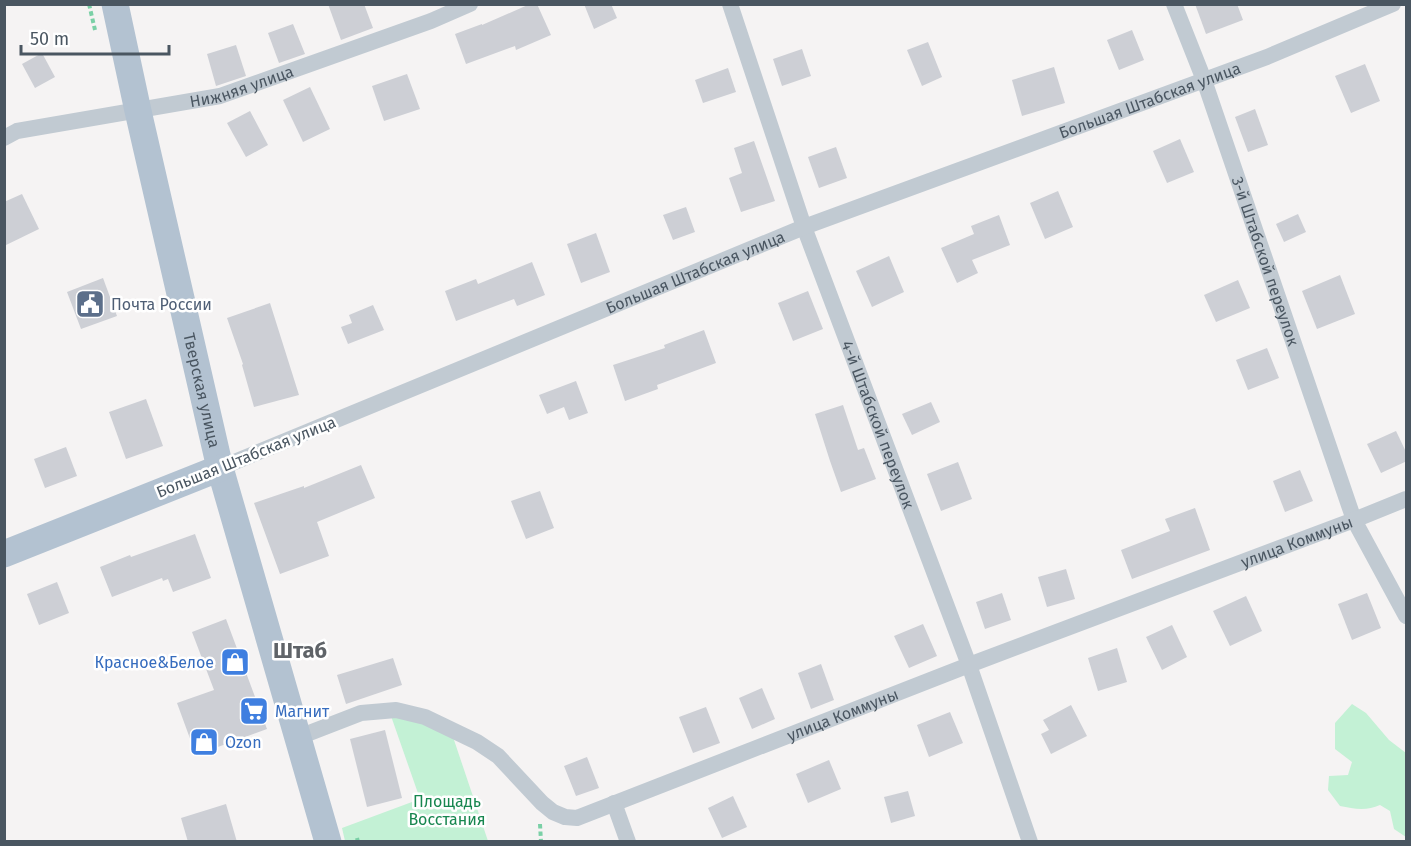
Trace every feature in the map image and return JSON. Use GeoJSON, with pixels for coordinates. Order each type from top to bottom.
{"type":"FeatureCollection","features":[{"type":"Feature","properties":{"kind":"main road","name":"Тверская улица"},"geometry":{"type":"LineString","coordinates":[[115,4],[220,468],[328,842]]}},
{"type":"Feature","properties":{"kind":"main road","name":"Большая Штабская улица"},"geometry":{"type":"LineString","coordinates":[[4,554],[220,468]]}},
{"type":"Feature","properties":{"kind":"street","name":"Нижняя улица"},"geometry":{"type":"LineString","coordinates":[[4,138],[17,131],[220,96],[431,21],[470,4]]}},
{"type":"Feature","properties":{"kind":"street","name":"4-й Штабской переулок"},"geometry":{"type":"LineString","coordinates":[[730,4],[804,227],[969,665],[1030,842]]}},
{"type":"Feature","properties":{"kind":"street","name":"3-й Штабской переулок"},"geometry":{"type":"LineString","coordinates":[[1174,4],[1204,80],[1354,520],[1407,616]]}},
{"type":"Feature","properties":{"kind":"street","name":"Большая Штабская улица"},"geometry":{"type":"LineString","coordinates":[[220,468],[804,227],[1268,57],[1393,4]]}},
{"type":"Feature","properties":{"kind":"street","name":"улица Коммуны"},"geometry":{"type":"LineString","coordinates":[[299,737],[362,713],[396,710],[425,717],[477,742],[498,756],[553,812],[565,817],[577,818],[969,665],[1407,499]]}},
{"type":"Feature","properties":{"kind":"street"},"geometry":{"type":"LineString","coordinates":[[615,803],[628,842]]}},
{"type":"Feature","properties":{"kind":"green space"},"geometry":{"type":"Polygon","coordinates":[[[1352,704],[1366,713],[1389,740],[1406,753],[1406,837],[1394,829],[1390,811],[1380,805],[1360,809],[1340,806],[1328,790],[1329,776],[1348,775],[1352,762],[1335,749],[1335,723],[1352,704]]]}},
{"type":"Feature","properties":{"kind":"green space","name":"Площадь Восстания"},"geometry":{"type":"Polygon","coordinates":[[[391,716],[411,716],[452,734],[488,841],[345,841],[342,828],[420,799],[391,716]]]}},
{"type":"Feature","properties":{"kind":"building"},"geometry":{"type":"Polygon","coordinates":[[[328,4],[364,4],[373,28],[341,40],[328,4]]]}},
{"type":"Feature","properties":{"kind":"building"},"geometry":{"type":"Polygon","coordinates":[[[530,4],[537,4],[551,35],[516,50],[515,46],[466,64],[455,34],[530,4]]]}},
{"type":"Feature","properties":{"kind":"building"},"geometry":{"type":"Polygon","coordinates":[[[584,4],[611,4],[617,18],[594,29],[584,4]]]}},
{"type":"Feature","properties":{"kind":"building"},"geometry":{"type":"Polygon","coordinates":[[[1195,4],[1237,4],[1243,20],[1206,34],[1195,4]]]}},
{"type":"Feature","properties":{"kind":"building"},"geometry":{"type":"Polygon","coordinates":[[[293,24],[305,54],[279,63],[268,33],[293,24]]]}},
{"type":"Feature","properties":{"kind":"building"},"geometry":{"type":"Polygon","coordinates":[[[1132,30],[1144,60],[1119,70],[1107,40],[1132,30]]]}},
{"type":"Feature","properties":{"kind":"building"},"geometry":{"type":"Polygon","coordinates":[[[928,42],[942,77],[922,86],[907,50],[928,42]]]}},
{"type":"Feature","properties":{"kind":"building"},"geometry":{"type":"Polygon","coordinates":[[[236,45],[246,76],[216,86],[207,54],[236,45]]]}},
{"type":"Feature","properties":{"kind":"building"},"geometry":{"type":"Polygon","coordinates":[[[802,49],[811,76],[782,86],[773,59],[802,49]]]}},
{"type":"Feature","properties":{"kind":"building"},"geometry":{"type":"Polygon","coordinates":[[[42,53],[55,77],[35,88],[22,64],[42,53]]]}},
{"type":"Feature","properties":{"kind":"building"},"geometry":{"type":"Polygon","coordinates":[[[1365,64],[1380,101],[1351,113],[1335,76],[1365,64]]]}},
{"type":"Feature","properties":{"kind":"building"},"geometry":{"type":"Polygon","coordinates":[[[1054,67],[1065,103],[1022,116],[1012,80],[1054,67]]]}},
{"type":"Feature","properties":{"kind":"building"},"geometry":{"type":"Polygon","coordinates":[[[728,68],[736,92],[703,103],[695,80],[728,68]]]}},
{"type":"Feature","properties":{"kind":"building"},"geometry":{"type":"Polygon","coordinates":[[[407,74],[420,109],[384,121],[372,86],[407,74]]]}},
{"type":"Feature","properties":{"kind":"building"},"geometry":{"type":"Polygon","coordinates":[[[310,87],[330,129],[303,142],[283,100],[310,87]]]}},
{"type":"Feature","properties":{"kind":"building"},"geometry":{"type":"Polygon","coordinates":[[[1255,109],[1268,145],[1248,152],[1235,117],[1255,109]]]}},
{"type":"Feature","properties":{"kind":"building"},"geometry":{"type":"Polygon","coordinates":[[[250,111],[268,145],[246,157],[227,123],[250,111]]]}},
{"type":"Feature","properties":{"kind":"building"},"geometry":{"type":"Polygon","coordinates":[[[1180,139],[1194,172],[1167,183],[1153,151],[1180,139]]]}},
{"type":"Feature","properties":{"kind":"building"},"geometry":{"type":"Polygon","coordinates":[[[754,141],[775,201],[741,212],[729,178],[742,173],[734,148],[754,141]]]}},
{"type":"Feature","properties":{"kind":"building"},"geometry":{"type":"Polygon","coordinates":[[[836,147],[847,178],[819,188],[808,157],[836,147]]]}},
{"type":"Feature","properties":{"kind":"building"},"geometry":{"type":"Polygon","coordinates":[[[1058,191],[1073,227],[1045,239],[1030,203],[1058,191]]]}},
{"type":"Feature","properties":{"kind":"building"},"geometry":{"type":"Polygon","coordinates":[[[22,194],[39,229],[4,246],[4,202],[22,194]]]}},
{"type":"Feature","properties":{"kind":"building"},"geometry":{"type":"Polygon","coordinates":[[[686,207],[695,232],[673,240],[663,215],[686,207]]]}},
{"type":"Feature","properties":{"kind":"building"},"geometry":{"type":"Polygon","coordinates":[[[1298,214],[1306,232],[1284,242],[1276,224],[1298,214]]]}},
{"type":"Feature","properties":{"kind":"building"},"geometry":{"type":"Polygon","coordinates":[[[999,215],[1010,245],[972,260],[978,273],[957,283],[941,248],[974,234],[971,226],[999,215]]]}},
{"type":"Feature","properties":{"kind":"building"},"geometry":{"type":"Polygon","coordinates":[[[596,233],[610,272],[581,283],[567,244],[596,233]]]}},
{"type":"Feature","properties":{"kind":"building"},"geometry":{"type":"Polygon","coordinates":[[[889,256],[904,292],[872,307],[856,271],[889,256]]]}},
{"type":"Feature","properties":{"kind":"building"},"geometry":{"type":"Polygon","coordinates":[[[532,262],[545,295],[517,306],[514,299],[456,321],[445,291],[476,279],[478,284],[532,262]]]}},
{"type":"Feature","properties":{"kind":"building"},"geometry":{"type":"Polygon","coordinates":[[[1340,275],[1355,314],[1317,329],[1302,291],[1340,275]]]}},
{"type":"Feature","properties":{"kind":"building"},"geometry":{"type":"Polygon","coordinates":[[[103,278],[117,316],[81,329],[67,292],[103,278]]]}},
{"type":"Feature","properties":{"kind":"building"},"geometry":{"type":"Polygon","coordinates":[[[1238,280],[1250,308],[1216,322],[1204,295],[1238,280]]]}},
{"type":"Feature","properties":{"kind":"building"},"geometry":{"type":"Polygon","coordinates":[[[808,291],[823,329],[793,341],[778,303],[808,291]]]}},
{"type":"Feature","properties":{"kind":"building"},"geometry":{"type":"Polygon","coordinates":[[[270,303],[299,395],[254,407],[243,364],[227,318],[270,303]]]}},
{"type":"Feature","properties":{"kind":"building"},"geometry":{"type":"Polygon","coordinates":[[[373,305],[384,330],[348,344],[341,327],[352,323],[349,315],[373,305]]]}},
{"type":"Feature","properties":{"kind":"building"},"geometry":{"type":"Polygon","coordinates":[[[704,330],[716,363],[657,385],[658,389],[625,401],[613,365],[665,348],[664,345],[704,330]]]}},
{"type":"Feature","properties":{"kind":"building"},"geometry":{"type":"Polygon","coordinates":[[[1267,348],[1279,378],[1248,390],[1236,360],[1267,348]]]}},
{"type":"Feature","properties":{"kind":"building"},"geometry":{"type":"Polygon","coordinates":[[[576,381],[588,413],[569,420],[564,407],[547,414],[539,395],[576,381]]]}},
{"type":"Feature","properties":{"kind":"building"},"geometry":{"type":"Polygon","coordinates":[[[146,399],[163,446],[126,459],[109,412],[146,399]]]}},
{"type":"Feature","properties":{"kind":"building"},"geometry":{"type":"Polygon","coordinates":[[[931,402],[940,422],[912,435],[902,414],[931,402]]]}},
{"type":"Feature","properties":{"kind":"building"},"geometry":{"type":"Polygon","coordinates":[[[843,405],[858,450],[864,448],[876,479],[841,492],[815,414],[843,405]]]}},
{"type":"Feature","properties":{"kind":"building"},"geometry":{"type":"Polygon","coordinates":[[[1396,431],[1407,454],[1407,461],[1381,473],[1367,444],[1396,431]]]}},
{"type":"Feature","properties":{"kind":"building"},"geometry":{"type":"Polygon","coordinates":[[[66,447],[77,476],[45,488],[34,459],[66,447]]]}},
{"type":"Feature","properties":{"kind":"building"},"geometry":{"type":"Polygon","coordinates":[[[958,462],[972,499],[941,511],[927,474],[958,462]]]}},
{"type":"Feature","properties":{"kind":"building"},"geometry":{"type":"Polygon","coordinates":[[[361,465],[375,498],[317,522],[329,556],[280,574],[254,503],[304,486],[304,488],[361,465]]]}},
{"type":"Feature","properties":{"kind":"building"},"geometry":{"type":"Polygon","coordinates":[[[1300,470],[1313,501],[1285,512],[1273,481],[1300,470]]]}},
{"type":"Feature","properties":{"kind":"building"},"geometry":{"type":"Polygon","coordinates":[[[540,491],[554,528],[526,539],[511,501],[540,491]]]}},
{"type":"Feature","properties":{"kind":"building"},"geometry":{"type":"Polygon","coordinates":[[[1195,508],[1210,550],[1132,579],[1121,550],[1170,531],[1165,519],[1195,508]]]}},
{"type":"Feature","properties":{"kind":"building"},"geometry":{"type":"Polygon","coordinates":[[[195,534],[211,578],[173,592],[168,579],[163,581],[162,578],[112,597],[100,567],[195,534]]]}},
{"type":"Feature","properties":{"kind":"building"},"geometry":{"type":"Polygon","coordinates":[[[1066,569],[1075,599],[1047,607],[1038,577],[1066,569]]]}},
{"type":"Feature","properties":{"kind":"building"},"geometry":{"type":"Polygon","coordinates":[[[57,582],[69,613],[39,625],[27,594],[57,582]]]}},
{"type":"Feature","properties":{"kind":"building"},"geometry":{"type":"Polygon","coordinates":[[[1002,593],[1011,620],[985,629],[976,602],[1002,593]]]}},
{"type":"Feature","properties":{"kind":"building"},"geometry":{"type":"Polygon","coordinates":[[[1367,593],[1381,628],[1352,640],[1338,604],[1367,593]]]}},
{"type":"Feature","properties":{"kind":"building"},"geometry":{"type":"Polygon","coordinates":[[[1246,596],[1262,631],[1230,646],[1213,611],[1246,596]]]}},
{"type":"Feature","properties":{"kind":"building"},"geometry":{"type":"Polygon","coordinates":[[[226,619],[267,729],[196,755],[177,703],[214,690],[192,632],[226,619]]]}},
{"type":"Feature","properties":{"kind":"building"},"geometry":{"type":"Polygon","coordinates":[[[923,624],[937,656],[909,668],[894,636],[923,624]]]}},
{"type":"Feature","properties":{"kind":"building"},"geometry":{"type":"Polygon","coordinates":[[[1172,625],[1187,657],[1162,670],[1146,637],[1172,625]]]}},
{"type":"Feature","properties":{"kind":"building"},"geometry":{"type":"Polygon","coordinates":[[[1117,648],[1127,682],[1098,691],[1088,658],[1117,648]]]}},
{"type":"Feature","properties":{"kind":"building"},"geometry":{"type":"Polygon","coordinates":[[[393,658],[402,685],[346,704],[337,675],[393,658]]]}},
{"type":"Feature","properties":{"kind":"building"},"geometry":{"type":"Polygon","coordinates":[[[821,664],[834,700],[811,709],[798,673],[821,664]]]}},
{"type":"Feature","properties":{"kind":"building"},"geometry":{"type":"Polygon","coordinates":[[[762,688],[775,719],[752,729],[739,698],[762,688]]]}},
{"type":"Feature","properties":{"kind":"building"},"geometry":{"type":"Polygon","coordinates":[[[1071,705],[1087,736],[1051,754],[1041,734],[1049,730],[1043,720],[1071,705]]]}},
{"type":"Feature","properties":{"kind":"building"},"geometry":{"type":"Polygon","coordinates":[[[706,707],[720,743],[693,753],[679,717],[706,707]]]}},
{"type":"Feature","properties":{"kind":"building"},"geometry":{"type":"Polygon","coordinates":[[[950,712],[963,743],[929,757],[917,725],[950,712]]]}},
{"type":"Feature","properties":{"kind":"building"},"geometry":{"type":"Polygon","coordinates":[[[385,730],[402,798],[367,807],[350,739],[385,730]]]}},
{"type":"Feature","properties":{"kind":"building"},"geometry":{"type":"Polygon","coordinates":[[[587,757],[599,788],[576,796],[564,766],[587,757]]]}},
{"type":"Feature","properties":{"kind":"building"},"geometry":{"type":"Polygon","coordinates":[[[829,760],[841,789],[808,803],[796,774],[829,760]]]}},
{"type":"Feature","properties":{"kind":"building"},"geometry":{"type":"Polygon","coordinates":[[[908,791],[915,816],[891,823],[884,797],[908,791]]]}},
{"type":"Feature","properties":{"kind":"building"},"geometry":{"type":"Polygon","coordinates":[[[733,796],[747,827],[722,838],[708,808],[733,796]]]}},
{"type":"Feature","properties":{"kind":"building"},"geometry":{"type":"Polygon","coordinates":[[[226,804],[237,842],[188,842],[181,818],[226,804]]]}},
{"type":"Feature","properties":{"kind":"place","name":"Почта России"},"geometry":{"type":"Point","coordinates":[90,304]}},
{"type":"Feature","properties":{"kind":"place","name":"Красное&Белое"},"geometry":{"type":"Point","coordinates":[235,662]}},
{"type":"Feature","properties":{"kind":"place","name":"Магнит"},"geometry":{"type":"Point","coordinates":[254,711]}},
{"type":"Feature","properties":{"kind":"place","name":"Ozon"},"geometry":{"type":"Point","coordinates":[204,742]}},
{"type":"Feature","properties":{"kind":"district","name":"Штаб"},"geometry":{"type":"Point","coordinates":[300,650]}}]}
